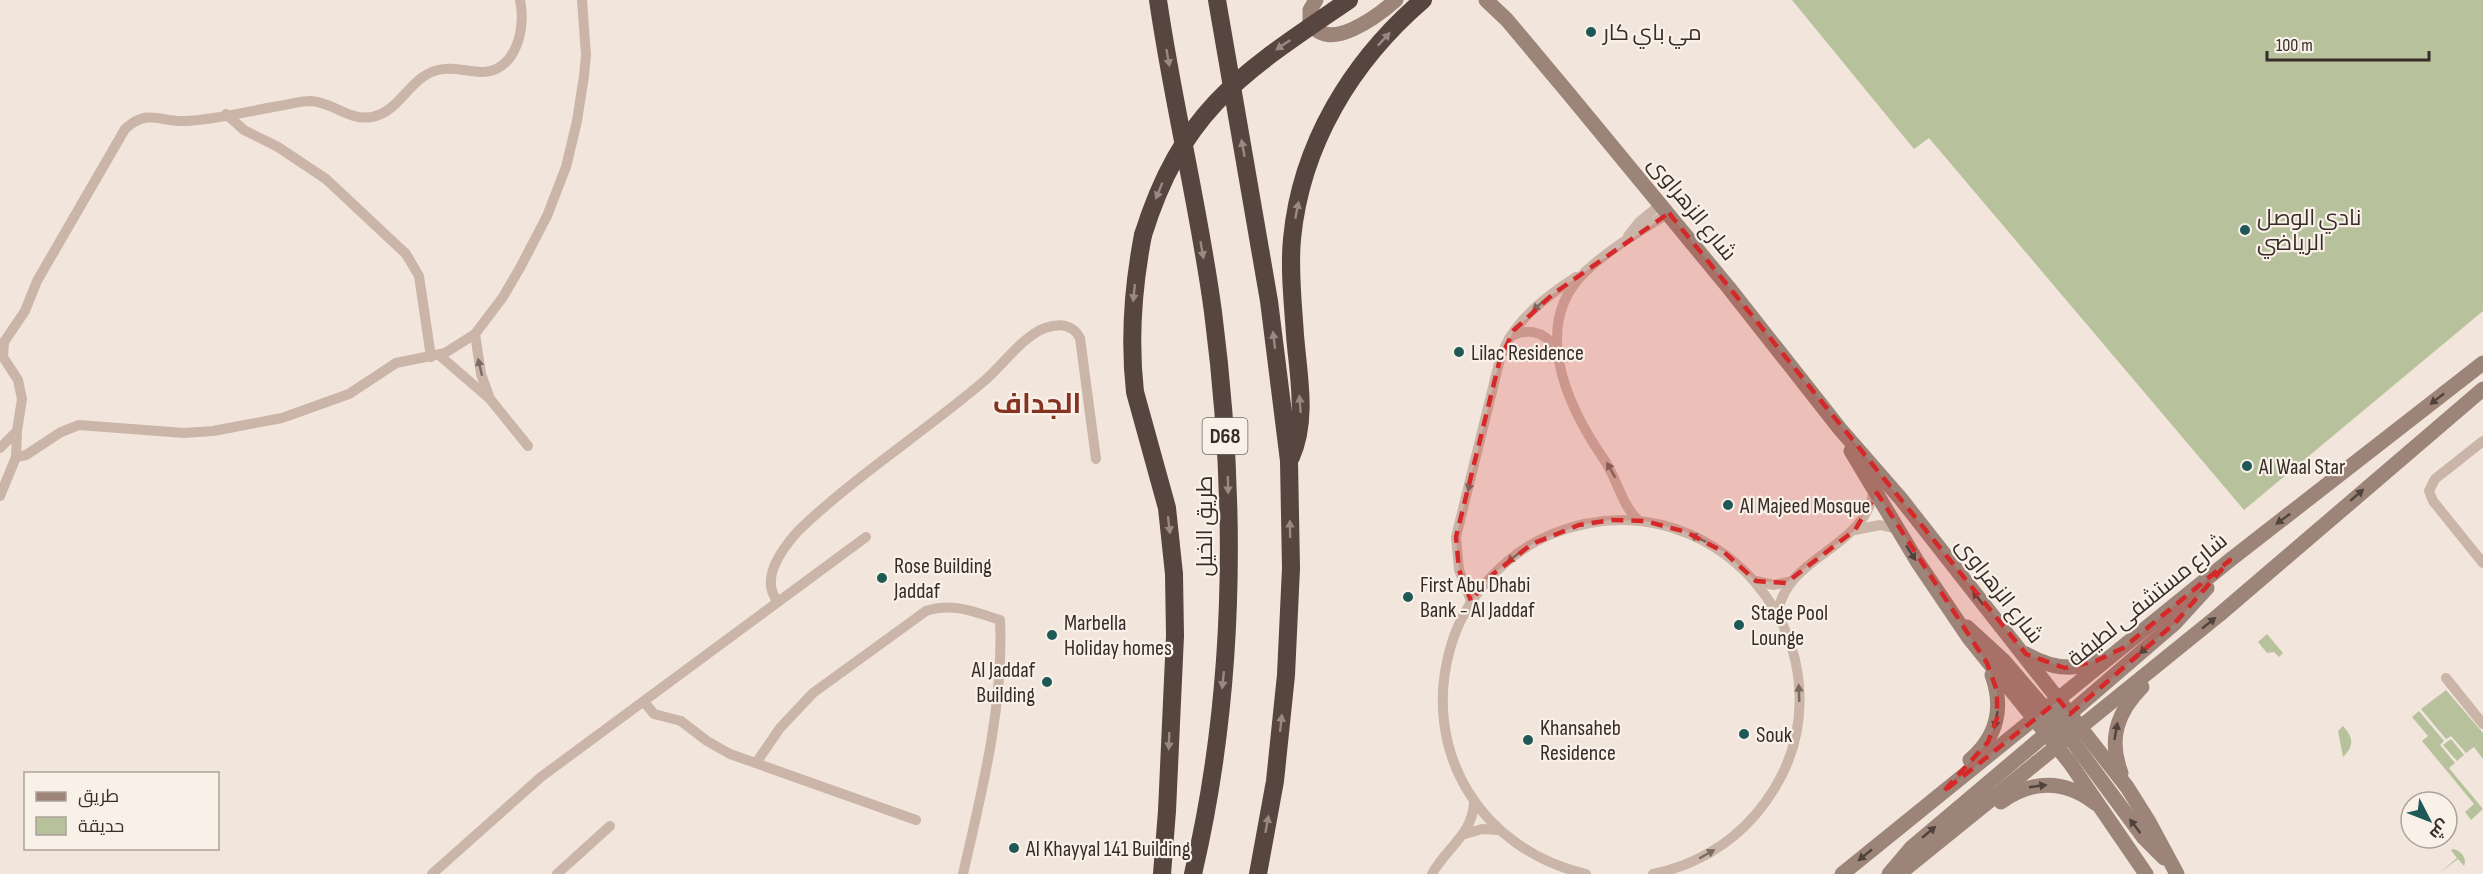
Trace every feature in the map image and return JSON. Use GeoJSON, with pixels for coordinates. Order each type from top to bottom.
{"type":"FeatureCollection","features":[{"type":"Feature","properties":{"kind":"highway","name":"طريق الخيل"},"geometry":{"type":"LineString","coordinates":[[1158,0],[1213,310],[1228,466],[1229,569],[1224,673],[1212,774],[1193,874]]}},
{"type":"Feature","properties":{"kind":"highway"},"geometry":{"type":"LineString","coordinates":[[1217,0],[1269,301],[1288,461],[1291,568],[1286,675],[1275,781],[1259,872]]}},
{"type":"Feature","properties":{"kind":"highway"},"geometry":{"type":"LineString","coordinates":[[1162,874],[1167,811],[1175,608],[1167,508],[1135,392],[1133,372],[1133,303],[1143,235],[1160,186],[1172,162],[1200,118],[1220,96],[1264,58],[1349,0]]}},
{"type":"Feature","properties":{"kind":"highway"},"geometry":{"type":"LineString","coordinates":[[1288,461],[1297,441],[1300,420],[1292,288],[1292,241],[1306,173],[1323,128],[1344,89],[1415,2]]}},
{"type":"Feature","properties":{"kind":"main road"},"geometry":{"type":"LineString","coordinates":[[1316,0],[1310,10],[1310,21],[1316,30],[1332,35],[1361,26],[1415,2]]}},
{"type":"Feature","properties":{"kind":"main road","name":"شارع الزهراوى"},"geometry":{"type":"LineString","coordinates":[[1486,0],[1507,20],[1665,208],[1840,429],[1897,529],[1957,621],[1987,663],[2055,727],[2104,810],[2146,874]]}},
{"type":"Feature","properties":{"kind":"main road","name":"شارع الزهراوى"},"geometry":{"type":"LineString","coordinates":[[1494,0],[1507,20]]}},
{"type":"Feature","properties":{"kind":"main road","name":"شارع مستشفى لطيفة"},"geometry":{"type":"LineString","coordinates":[[2059,700],[2230,560],[2483,363]]}},
{"type":"Feature","properties":{"kind":"main road"},"geometry":{"type":"LineString","coordinates":[[1842,874],[1943,792],[2055,727],[2080,727],[2164,660],[2480,394]]}},
{"type":"Feature","properties":{"kind":"main road","name":"شارع الزهراوى"},"geometry":{"type":"LineString","coordinates":[[1840,429],[1853,441],[1901,499],[2059,700]]}},
{"type":"Feature","properties":{"kind":"main road"},"geometry":{"type":"LineString","coordinates":[[1889,874],[1925,834],[2055,727],[2175,623],[2230,560]]}},
{"type":"Feature","properties":{"kind":"main road"},"geometry":{"type":"LineString","coordinates":[[1957,621],[1989,645],[2144,838],[2176,871]]}},
{"type":"Feature","properties":{"kind":"main road"},"geometry":{"type":"LineString","coordinates":[[2014,645],[2038,661],[2065,668],[2086,666],[2123,648]]}},
{"type":"Feature","properties":{"kind":"main road"},"geometry":{"type":"LineString","coordinates":[[2127,787],[2115,750],[2115,731],[2118,720],[2130,699],[2156,673],[2164,660]]}},
{"type":"Feature","properties":{"kind":"main road"},"geometry":{"type":"LineString","coordinates":[[1943,792],[1954,775],[1980,752],[1995,729],[1997,691],[1987,663]]}},
{"type":"Feature","properties":{"kind":"main road"},"geometry":{"type":"LineString","coordinates":[[1899,874],[1967,819],[2055,727],[2059,700]]}},
{"type":"Feature","properties":{"kind":"main road"},"geometry":{"type":"LineString","coordinates":[[2080,727],[2127,787],[2176,871]]}},
{"type":"Feature","properties":{"kind":"main road"},"geometry":{"type":"LineString","coordinates":[[1967,819],[1988,812],[2021,790],[2041,784],[2064,787],[2079,792],[2104,810]]}},
{"type":"Feature","properties":{"kind":"street"},"geometry":{"type":"LineString","coordinates":[[0,496],[16,457],[22,393],[18,380],[5,373],[4,342],[26,311],[37,281],[125,129],[145,116],[185,121],[312,101],[326,104],[355,117],[369,117],[383,113],[395,105],[414,82],[433,72],[454,68],[484,72],[501,66],[514,50],[521,33],[523,16],[520,0]]}},
{"type":"Feature","properties":{"kind":"street"},"geometry":{"type":"LineString","coordinates":[[16,457],[26,455],[61,432],[79,425],[184,433],[213,431],[282,418],[349,394],[389,366],[435,356],[459,345],[475,334],[513,282],[547,216],[566,167],[577,121],[584,76],[582,0]]}},
{"type":"Feature","properties":{"kind":"street"},"geometry":{"type":"LineString","coordinates":[[226,114],[244,130],[278,147],[326,179],[406,254],[419,276],[435,356],[490,399],[528,446]]}},
{"type":"Feature","properties":{"kind":"street"},"geometry":{"type":"LineString","coordinates":[[1472,601],[1459,570],[1456,537],[1500,359],[1508,339],[1521,322],[1540,304],[1587,271],[1665,208]]}},
{"type":"Feature","properties":{"kind":"street"},"geometry":{"type":"LineString","coordinates":[[1587,271],[1571,290],[1563,306],[1557,323],[1556,347],[1563,378],[1577,414],[1613,474],[1629,511],[1639,521]]}},
{"type":"Feature","properties":{"kind":"street"},"geometry":{"type":"LineString","coordinates":[[778,602],[772,592],[771,576],[784,549],[798,531],[984,381],[1029,338],[1046,327],[1065,325],[1074,330],[1080,338],[1096,459]]}},
{"type":"Feature","properties":{"kind":"street"},"geometry":{"type":"LineString","coordinates":[[1508,339],[1518,333],[1537,333],[1547,338],[1556,347]]}},
{"type":"Feature","properties":{"kind":"street"},"geometry":{"type":"LineString","coordinates":[[475,334],[481,374],[490,399]]}},
{"type":"Feature","properties":{"kind":"street"},"geometry":{"type":"LineString","coordinates":[[0,448],[17,431]]}},
{"type":"Feature","properties":{"kind":"street"},"geometry":{"type":"LineString","coordinates":[[2483,441],[2435,479],[2429,491],[2433,501],[2483,562]]}},
{"type":"Feature","properties":{"kind":"street"},"geometry":{"type":"LineString","coordinates":[[1778,612],[1780,599],[1791,581],[1855,530],[1870,507],[1874,488]]}},
{"type":"Feature","properties":{"kind":"street"},"geometry":{"type":"LineString","coordinates":[[1586,874],[1575,873],[1539,858],[1499,830],[1474,802],[1453,761],[1445,732],[1442,704],[1444,675],[1451,644],[1472,601],[1505,564],[1547,536],[1595,522],[1639,521],[1673,528],[1700,538],[1736,561],[1756,581],[1778,612],[1791,644],[1799,694],[1795,736],[1781,777],[1763,806],[1726,842],[1696,860],[1653,874]]}},
{"type":"Feature","properties":{"kind":"street"},"geometry":{"type":"LineString","coordinates":[[1855,530],[1880,525],[1897,529]]}},
{"type":"Feature","properties":{"kind":"street"},"geometry":{"type":"LineString","coordinates":[[432,874],[541,777],[866,537]]}},
{"type":"Feature","properties":{"kind":"street"},"geometry":{"type":"LineString","coordinates":[[1756,581],[1773,585],[1791,581]]}},
{"type":"Feature","properties":{"kind":"street"},"geometry":{"type":"LineString","coordinates":[[756,763],[780,728],[813,693],[926,611],[946,606],[956,607],[1000,620],[1001,638],[992,734],[963,874]]}},
{"type":"Feature","properties":{"kind":"street"},"geometry":{"type":"LineString","coordinates":[[2446,678],[2483,724]]}},
{"type":"Feature","properties":{"kind":"street"},"geometry":{"type":"LineString","coordinates":[[644,702],[654,714],[676,718],[718,748],[916,820]]}},
{"type":"Feature","properties":{"kind":"street"},"geometry":{"type":"LineString","coordinates":[[1432,874],[1439,862],[1465,834],[1472,818],[1474,802]]}},
{"type":"Feature","properties":{"kind":"street"},"geometry":{"type":"LineString","coordinates":[[556,874],[610,826]]}},
{"type":"Feature","properties":{"kind":"street"},"geometry":{"type":"LineString","coordinates":[[1465,834],[1482,829],[1499,830]]}},
{"type":"Feature","properties":{"kind":"highlighted area"},"geometry":{"type":"Polygon","coordinates":[[[1669,213],[2026,654],[2065,668],[2096,661],[2123,648],[2230,560],[2175,623],[2070,714],[2059,700],[1943,792],[1988,742],[1997,718],[1997,691],[1987,663],[1877,493],[1855,530],[1786,583],[1756,581],[1724,552],[1686,532],[1645,521],[1612,520],[1579,525],[1532,544],[1492,575],[1471,601],[1459,570],[1456,537],[1500,359],[1514,330],[1553,294],[1669,213]]]}},
{"type":"Feature","properties":{"kind":"green space","name":"نادي الوصل الرياضي"},"geometry":{"type":"Polygon","coordinates":[[[1792,0],[2483,0],[2483,311],[2244,510],[1929,138],[1914,149],[1792,0]]]}},
{"type":"Feature","properties":{"kind":"green space"},"geometry":{"type":"Polygon","coordinates":[[[2267,634],[2283,653],[2279,657],[2274,652],[2267,653],[2258,642],[2267,634]]]}},
{"type":"Feature","properties":{"kind":"green space"},"geometry":{"type":"Polygon","coordinates":[[[2446,690],[2483,733],[2483,759],[2474,747],[2466,753],[2451,736],[2446,739],[2421,709],[2446,690]]]}},
{"type":"Feature","properties":{"kind":"green space"},"geometry":{"type":"Polygon","coordinates":[[[2419,711],[2444,741],[2440,745],[2455,763],[2449,768],[2483,809],[2471,820],[2465,812],[2474,804],[2422,741],[2428,736],[2412,717],[2419,711]]]}},
{"type":"Feature","properties":{"kind":"green space"},"geometry":{"type":"Polygon","coordinates":[[[2343,726],[2351,738],[2351,746],[2343,757],[2338,731],[2343,726]]]}},
{"type":"Feature","properties":{"kind":"green space"},"geometry":{"type":"Polygon","coordinates":[[[2451,739],[2464,755],[2457,761],[2443,745],[2451,739]]]}},
{"type":"Feature","properties":{"kind":"green space"},"geometry":{"type":"Polygon","coordinates":[[[2451,850],[2463,855],[2464,866],[2458,859],[2438,874],[2457,858],[2451,850]]]}},
{"type":"Feature","properties":{"kind":"place","name":"مي باي كار"},"geometry":{"type":"Point","coordinates":[1591,32]}},
{"type":"Feature","properties":{"kind":"place","name":"نادي الوصل الرياضي"},"geometry":{"type":"Point","coordinates":[2245,230]}},
{"type":"Feature","properties":{"kind":"place","name":"Lilac Residence"},"geometry":{"type":"Point","coordinates":[1459,352]}},
{"type":"Feature","properties":{"kind":"place","name":"Al Waal Star"},"geometry":{"type":"Point","coordinates":[2247,466]}},
{"type":"Feature","properties":{"kind":"place","name":"Al Majeed Mosque"},"geometry":{"type":"Point","coordinates":[1728,505]}},
{"type":"Feature","properties":{"kind":"place","name":"Rose Building Jaddaf"},"geometry":{"type":"Point","coordinates":[882,578]}},
{"type":"Feature","properties":{"kind":"place","name":"First Abu Dhabi Bank - Al Jaddaf"},"geometry":{"type":"Point","coordinates":[1408,597]}},
{"type":"Feature","properties":{"kind":"place","name":"Stage Pool Lounge"},"geometry":{"type":"Point","coordinates":[1739,625]}},
{"type":"Feature","properties":{"kind":"place","name":"Marbella Holiday homes"},"geometry":{"type":"Point","coordinates":[1052,635]}},
{"type":"Feature","properties":{"kind":"place","name":"Al Jaddaf Building"},"geometry":{"type":"Point","coordinates":[1047,682]}},
{"type":"Feature","properties":{"kind":"place","name":"Souk"},"geometry":{"type":"Point","coordinates":[1744,734]}},
{"type":"Feature","properties":{"kind":"place","name":"Khansaheb Residence"},"geometry":{"type":"Point","coordinates":[1528,740]}},
{"type":"Feature","properties":{"kind":"place","name":"Al Khayyal 141 Building"},"geometry":{"type":"Point","coordinates":[1014,848]}},
{"type":"Feature","properties":{"kind":"district","name":"الجداف"},"geometry":{"type":"Point","coordinates":[1037,403]}}]}
